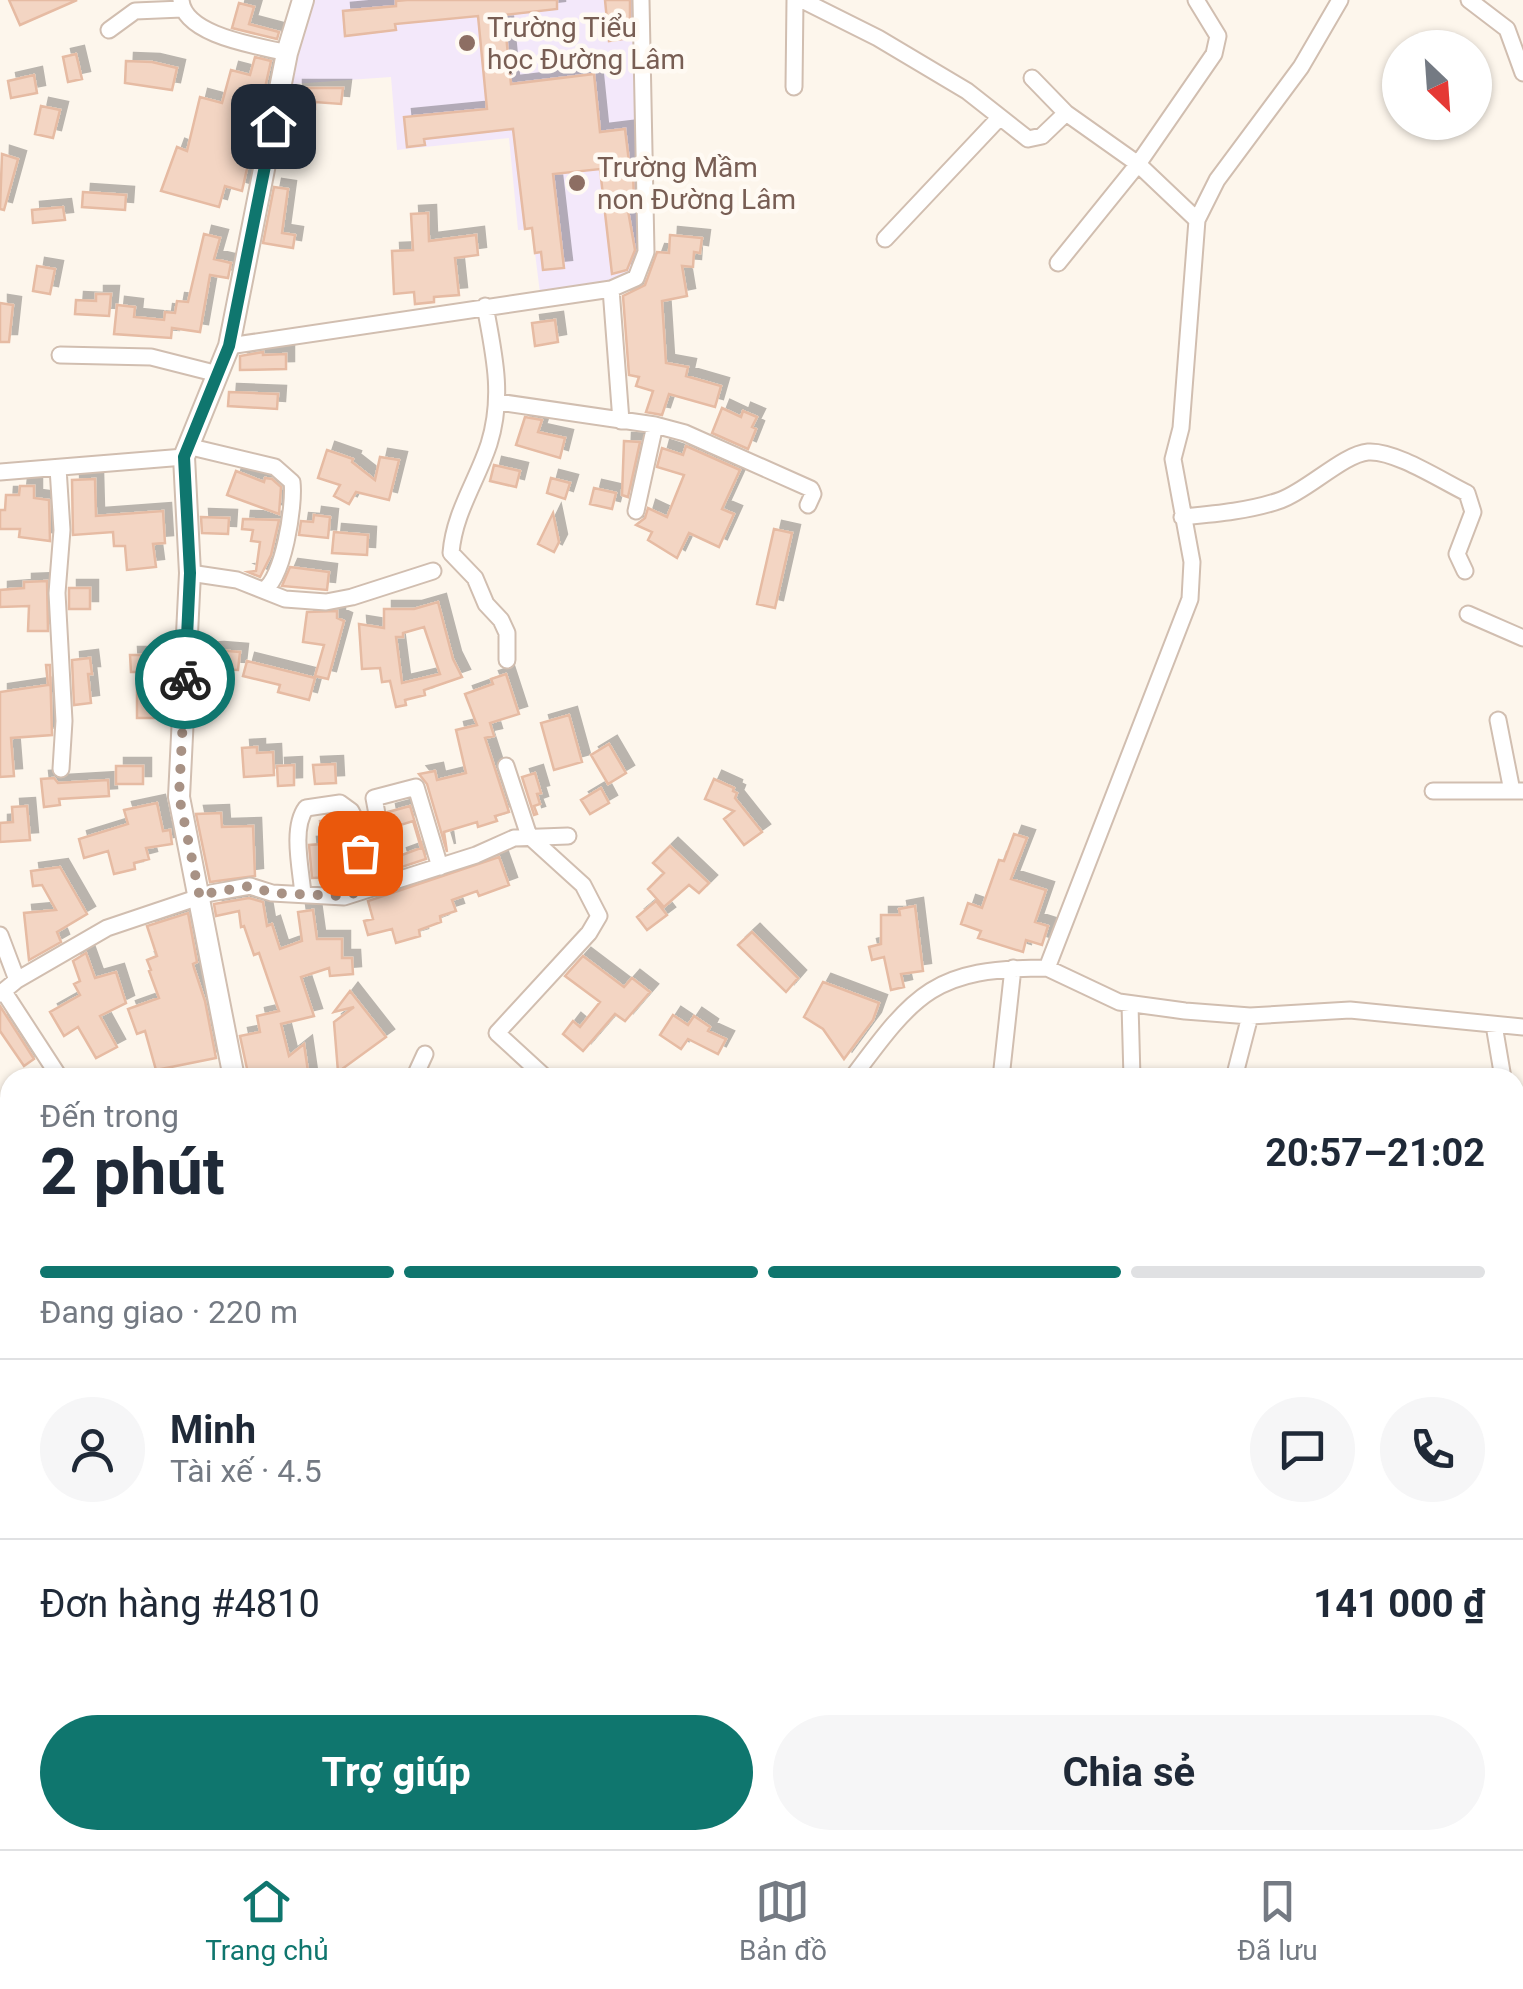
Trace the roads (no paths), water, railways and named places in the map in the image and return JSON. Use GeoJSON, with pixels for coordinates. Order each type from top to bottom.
{"type":"FeatureCollection","features":[{"type":"Feature","properties":{"kind":"street"},"geometry":{"type":"LineString","coordinates":[[232,1068],[179,796],[190,573],[186,451],[229,346],[302,0]]}},
{"type":"Feature","properties":{"kind":"street"},"geometry":{"type":"LineString","coordinates":[[229,346],[611,289],[636,278],[646,252],[642,0]]}},
{"type":"Feature","properties":{"kind":"street"},"geometry":{"type":"LineString","coordinates":[[794,86],[798,0],[878,38],[968,90],[1028,140],[1042,136],[1066,114]]}},
{"type":"Feature","properties":{"kind":"street"},"geometry":{"type":"LineString","coordinates":[[1058,263],[1138,164],[1218,46],[1214,28],[1196,0]]}},
{"type":"Feature","properties":{"kind":"street"},"geometry":{"type":"LineString","coordinates":[[1046,968],[1190,600],[1192,562],[1173,459],[1180,428],[1197,220],[1216,180],[1301,66],[1340,0]]}},
{"type":"Feature","properties":{"kind":"street"},"geometry":{"type":"LineString","coordinates":[[1469,0],[1507,29],[1523,73]]}},
{"type":"Feature","properties":{"kind":"street"},"geometry":{"type":"LineString","coordinates":[[109,30],[134,11],[182,4],[194,23],[222,37],[288,53]]}},
{"type":"Feature","properties":{"kind":"street"},"geometry":{"type":"LineString","coordinates":[[1032,78],[1066,114],[1138,164],[1197,220]]}},
{"type":"Feature","properties":{"kind":"street"},"geometry":{"type":"LineString","coordinates":[[885,239],[1000,117]]}},
{"type":"Feature","properties":{"kind":"street"},"geometry":{"type":"LineString","coordinates":[[611,289],[621,422]]}},
{"type":"Feature","properties":{"kind":"street"},"geometry":{"type":"LineString","coordinates":[[484,306],[496,364],[498,402],[489,444],[452,529],[451,553],[476,578],[486,604],[501,620],[507,633],[507,660]]}},
{"type":"Feature","properties":{"kind":"street"},"geometry":{"type":"LineString","coordinates":[[60,355],[151,356],[218,374]]}},
{"type":"Feature","properties":{"kind":"street"},"geometry":{"type":"LineString","coordinates":[[498,402],[656,425],[715,446],[810,489],[813,494],[808,505]]}},
{"type":"Feature","properties":{"kind":"street"},"geometry":{"type":"LineString","coordinates":[[636,511],[656,425]]}},
{"type":"Feature","properties":{"kind":"street"},"geometry":{"type":"LineString","coordinates":[[0,472],[186,451],[274,468],[292,482],[293,510],[277,576],[272,586],[263,590]]}},
{"type":"Feature","properties":{"kind":"street"},"geometry":{"type":"LineString","coordinates":[[1182,517],[1279,501],[1312,485],[1343,462],[1366,452],[1387,454],[1467,493],[1473,512],[1457,554],[1465,571]]}},
{"type":"Feature","properties":{"kind":"street"},"geometry":{"type":"LineString","coordinates":[[58,468],[62,530],[56,593],[64,721],[61,769]]}},
{"type":"Feature","properties":{"kind":"street"},"geometry":{"type":"LineString","coordinates":[[190,573],[237,580],[296,601],[326,602],[352,598],[433,571]]}},
{"type":"Feature","properties":{"kind":"street"},"geometry":{"type":"LineString","coordinates":[[1468,614],[1523,638]]}},
{"type":"Feature","properties":{"kind":"street"},"geometry":{"type":"LineString","coordinates":[[1433,791],[1518,791],[1498,720]]}},
{"type":"Feature","properties":{"kind":"street"},"geometry":{"type":"LineString","coordinates":[[506,766],[529,836],[583,885],[599,916],[589,933],[498,1034],[535,1068]]}},
{"type":"Feature","properties":{"kind":"street"},"geometry":{"type":"LineString","coordinates":[[395,882],[374,798],[416,788],[440,867]]}},
{"type":"Feature","properties":{"kind":"street"},"geometry":{"type":"LineString","coordinates":[[303,894],[301,815],[306,808],[340,804],[351,811],[356,821],[362,891]]}},
{"type":"Feature","properties":{"kind":"street"},"geometry":{"type":"LineString","coordinates":[[7,989],[125,919],[210,893],[250,886],[272,893],[344,896],[440,867],[514,838],[568,836]]}},
{"type":"Feature","properties":{"kind":"street"},"geometry":{"type":"LineString","coordinates":[[0,935],[7,989],[54,1068]]}},
{"type":"Feature","properties":{"kind":"street"},"geometry":{"type":"LineString","coordinates":[[1002,1068],[1013,968]]}},
{"type":"Feature","properties":{"kind":"street"},"geometry":{"type":"LineString","coordinates":[[859,1068],[896,1018],[916,999],[945,982],[978,972],[1013,968],[1046,968],[1130,1004],[1250,1016],[1350,1010],[1523,1027]]}},
{"type":"Feature","properties":{"kind":"street"},"geometry":{"type":"LineString","coordinates":[[1130,1004],[1132,1068]]}},
{"type":"Feature","properties":{"kind":"street"},"geometry":{"type":"LineString","coordinates":[[1237,1068],[1250,1016]]}},
{"type":"Feature","properties":{"kind":"street"},"geometry":{"type":"LineString","coordinates":[[1494,1025],[1500,1068]]}},
{"type":"Feature","properties":{"kind":"street"},"geometry":{"type":"LineString","coordinates":[[419,1068],[425,1054]]}},
{"type":"Feature","properties":{"kind":"place","name":"Trường Tiểu học Đường Lâm"},"geometry":{"type":"Point","coordinates":[467,43]}},
{"type":"Feature","properties":{"kind":"place","name":"Trường Mầm non Đường Lâm"},"geometry":{"type":"Point","coordinates":[577,183]}}]}
